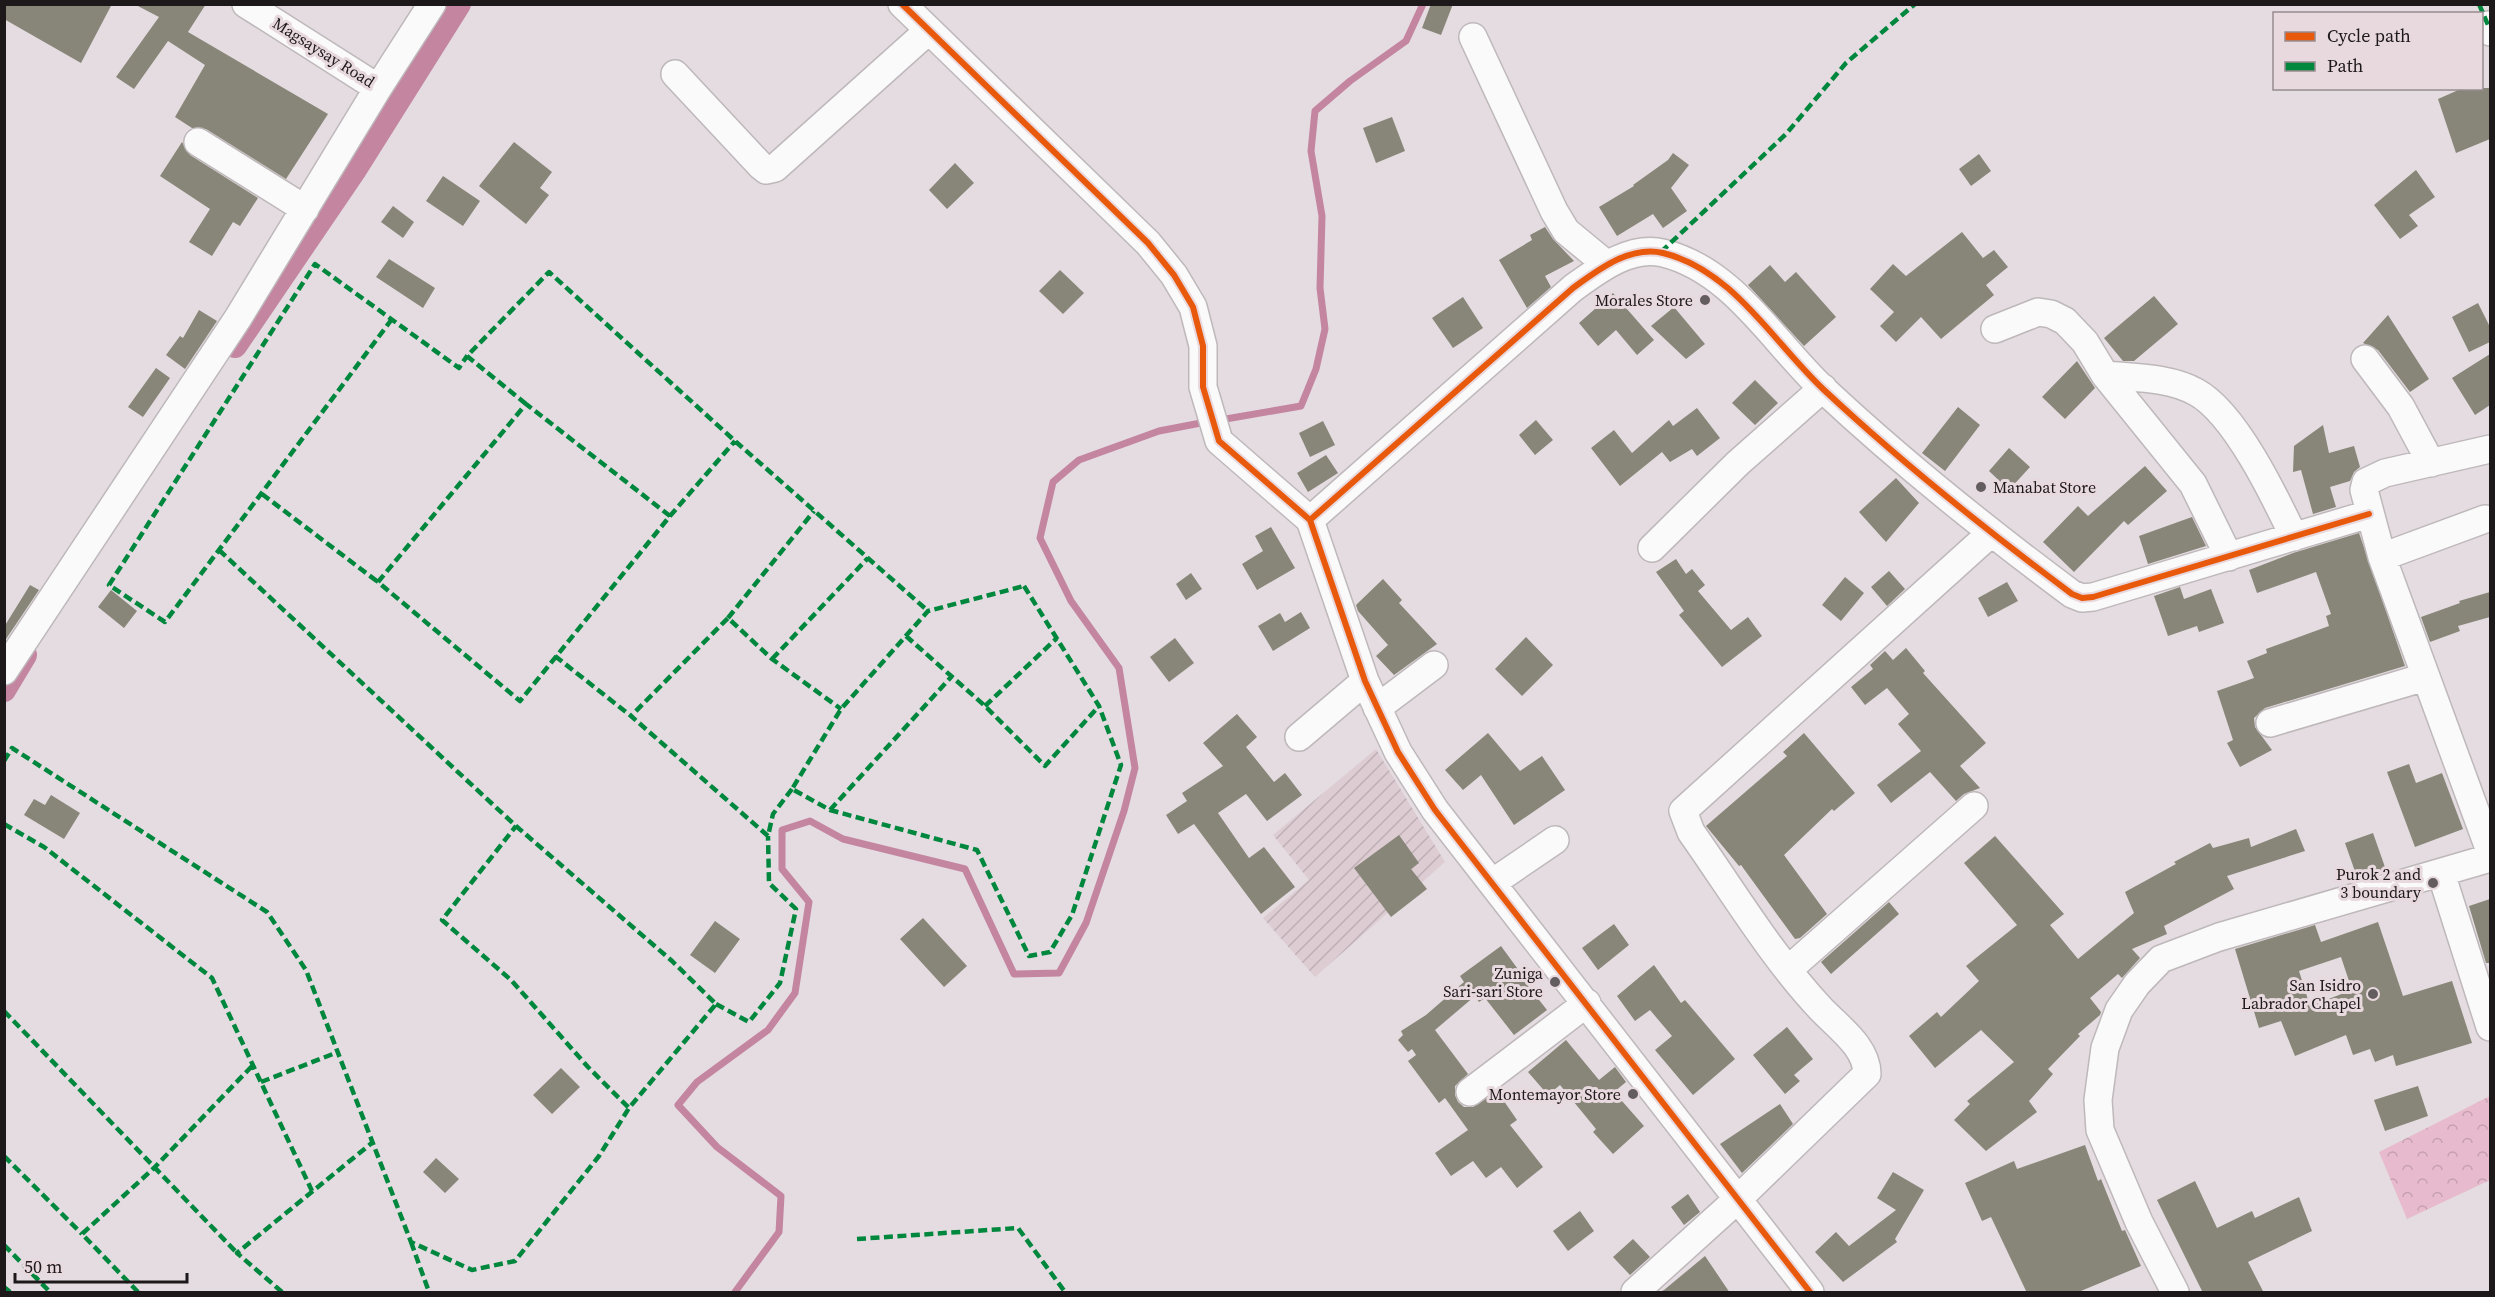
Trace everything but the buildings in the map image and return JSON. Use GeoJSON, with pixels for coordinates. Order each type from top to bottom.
{"type":"FeatureCollection","features":[{"type":"Feature","properties":{"kind":"street","name":"Magsaysay Road"},"geometry":{"type":"LineString","coordinates":[[246,4],[378,88],[432,4]]}},
{"type":"Feature","properties":{"kind":"street"},"geometry":{"type":"LineString","coordinates":[[902,4],[1148,243],[1174,275],[1193,307],[1203,346],[1203,387],[1220,441],[1310,520],[1365,681],[1398,752],[1435,810],[1739,1198],[1810,1293]]}},
{"type":"Feature","properties":{"kind":"street"},"geometry":{"type":"LineString","coordinates":[[675,74],[766,170],[775,168],[928,30]]}},
{"type":"Feature","properties":{"kind":"street"},"geometry":{"type":"LineString","coordinates":[[1473,37],[1554,211],[1566,231],[1606,264]]}},
{"type":"Feature","properties":{"kind":"street"},"geometry":{"type":"LineString","coordinates":[[4,671],[238,318],[378,88]]}},
{"type":"Feature","properties":{"kind":"street"},"geometry":{"type":"LineString","coordinates":[[198,142],[304,209]]}},
{"type":"Feature","properties":{"kind":"street"},"geometry":{"type":"LineString","coordinates":[[1310,520],[1573,288],[1606,264],[1632,255],[1660,252],[1700,265],[1745,305],[1822,388],[1991,533],[2072,594],[2082,598],[2093,597],[2369,514]]}},
{"type":"Feature","properties":{"kind":"street"},"geometry":{"type":"LineString","coordinates":[[1995,329],[2038,312],[2051,314],[2065,321],[2085,342],[2104,375],[2193,484],[2229,557]]}},
{"type":"Feature","properties":{"kind":"street"},"geometry":{"type":"LineString","coordinates":[[2365,358],[2401,407],[2431,463]]}},
{"type":"Feature","properties":{"kind":"street"},"geometry":{"type":"LineString","coordinates":[[2104,375],[2181,386],[2209,401],[2235,432],[2271,488],[2294,537]]}},
{"type":"Feature","properties":{"kind":"street"},"geometry":{"type":"LineString","coordinates":[[1652,548],[1688,515],[1738,463],[1822,388]]}},
{"type":"Feature","properties":{"kind":"street"},"geometry":{"type":"LineString","coordinates":[[2490,449],[2385,473],[2366,482],[2364,490],[2382,557],[2490,851]]}},
{"type":"Feature","properties":{"kind":"street"},"geometry":{"type":"LineString","coordinates":[[2382,557],[2485,519]]}},
{"type":"Feature","properties":{"kind":"street"},"geometry":{"type":"LineString","coordinates":[[1635,1293],[1739,1198],[1867,1074],[1862,1053],[1812,999],[1789,969],[1691,832],[1683,811],[1991,533]]}},
{"type":"Feature","properties":{"kind":"street"},"geometry":{"type":"LineString","coordinates":[[1377,708],[1434,665]]}},
{"type":"Feature","properties":{"kind":"street"},"geometry":{"type":"LineString","coordinates":[[2270,723],[2316,705],[2425,677]]}},
{"type":"Feature","properties":{"kind":"street"},"geometry":{"type":"LineString","coordinates":[[1299,738],[1365,681]]}},
{"type":"Feature","properties":{"kind":"street"},"geometry":{"type":"LineString","coordinates":[[1789,969],[1974,806]]}},
{"type":"Feature","properties":{"kind":"street"},"geometry":{"type":"LineString","coordinates":[[1492,883],[1555,840]]}},
{"type":"Feature","properties":{"kind":"street"},"geometry":{"type":"LineString","coordinates":[[2175,1293],[2139,1222],[2100,1130],[2098,1100],[2105,1048],[2119,1010],[2137,984],[2161,959],[2293,914],[2490,858]]}},
{"type":"Feature","properties":{"kind":"street"},"geometry":{"type":"LineString","coordinates":[[2441,873],[2490,1027]]}},
{"type":"Feature","properties":{"kind":"street"},"geometry":{"type":"LineString","coordinates":[[1470,1092],[1587,1003]]}},
{"type":"Feature","properties":{"kind":"shaded area"},"geometry":{"type":"Polygon","coordinates":[[[1376,749],[1445,862],[1315,977],[1263,918],[1309,880],[1273,835],[1376,749]]]}},
{"type":"Feature","properties":{"kind":"green space"},"geometry":{"type":"Polygon","coordinates":[[[2490,1096],[2490,1180],[2407,1219],[2379,1152],[2490,1096]]]}},
{"type":"Feature","properties":{"kind":"waterway"},"geometry":{"type":"LineString","coordinates":[[235,346],[354,171],[459,4]]}},
{"type":"Feature","properties":{"kind":"waterway"},"geometry":{"type":"LineString","coordinates":[[1220,420],[1301,406],[1316,369],[1325,329],[1320,288],[1322,216],[1311,151],[1315,111],[1350,81],[1406,41],[1423,4]]}},
{"type":"Feature","properties":{"kind":"waterway"},"geometry":{"type":"LineString","coordinates":[[735,1292],[779,1232],[781,1196],[717,1147],[678,1105],[697,1082],[768,1030],[795,993],[809,902],[782,869],[782,830],[810,821],[843,839],[965,869],[1014,974],[1059,973],[1086,923],[1124,811],[1135,768],[1119,668],[1071,601],[1040,538],[1053,482],[1079,460],[1159,431],[1206,422]]}},
{"type":"Feature","properties":{"kind":"waterway"},"geometry":{"type":"LineString","coordinates":[[4,690],[25,655]]}},
{"type":"Feature","properties":{"kind":"marked path"},"geometry":{"type":"LineString","coordinates":[[1661,252],[1786,134],[1846,63],[1915,4]]}},
{"type":"Feature","properties":{"kind":"marked path"},"geometry":{"type":"LineString","coordinates":[[2479,4],[2482,12]]}},
{"type":"Feature","properties":{"kind":"marked path"},"geometry":{"type":"LineString","coordinates":[[2483,13],[2488,25]]}},
{"type":"Feature","properties":{"kind":"marked path"},"geometry":{"type":"LineString","coordinates":[[392,319],[165,622],[109,585],[315,264],[459,368],[467,356]]}},
{"type":"Feature","properties":{"kind":"marked path"},"geometry":{"type":"LineString","coordinates":[[526,404],[467,356],[549,272],[735,441],[928,611]]}},
{"type":"Feature","properties":{"kind":"marked path"},"geometry":{"type":"LineString","coordinates":[[670,516],[526,404],[378,582],[520,701],[670,516],[735,441]]}},
{"type":"Feature","properties":{"kind":"marked path"},"geometry":{"type":"LineString","coordinates":[[262,494],[378,582]]}},
{"type":"Feature","properties":{"kind":"marked path"},"geometry":{"type":"LineString","coordinates":[[728,618],[814,511]]}},
{"type":"Feature","properties":{"kind":"marked path"},"geometry":{"type":"LineString","coordinates":[[219,550],[516,826],[672,961],[716,1004],[629,1108],[588,1067],[511,980],[442,920],[516,826]]}},
{"type":"Feature","properties":{"kind":"marked path"},"geometry":{"type":"LineString","coordinates":[[772,659],[868,558]]}},
{"type":"Feature","properties":{"kind":"marked path"},"geometry":{"type":"LineString","coordinates":[[1024,586],[1099,706],[1121,765],[1072,915],[1050,952],[1029,956],[977,850],[830,810],[792,789],[841,709],[928,611],[1024,586]]}},
{"type":"Feature","properties":{"kind":"marked path"},"geometry":{"type":"LineString","coordinates":[[792,789],[773,814],[768,836],[631,716],[728,618],[772,659],[841,709]]}},
{"type":"Feature","properties":{"kind":"marked path"},"geometry":{"type":"LineString","coordinates":[[906,636],[985,706],[1045,766],[1099,706]]}},
{"type":"Feature","properties":{"kind":"marked path"},"geometry":{"type":"LineString","coordinates":[[985,706],[1057,638]]}},
{"type":"Feature","properties":{"kind":"marked path"},"geometry":{"type":"LineString","coordinates":[[555,656],[631,716]]}},
{"type":"Feature","properties":{"kind":"marked path"},"geometry":{"type":"LineString","coordinates":[[830,810],[952,676]]}},
{"type":"Feature","properties":{"kind":"marked path"},"geometry":{"type":"LineString","coordinates":[[4,761],[12,748],[267,912],[306,970],[411,1242],[472,1270],[515,1261],[599,1156],[629,1108]]}},
{"type":"Feature","properties":{"kind":"marked path"},"geometry":{"type":"LineString","coordinates":[[4,824],[44,847],[212,978],[312,1191]]}},
{"type":"Feature","properties":{"kind":"marked path"},"geometry":{"type":"LineString","coordinates":[[716,1004],[749,1022],[780,983],[796,909],[769,883],[768,836]]}},
{"type":"Feature","properties":{"kind":"marked path"},"geometry":{"type":"LineString","coordinates":[[4,1011],[237,1253]]}},
{"type":"Feature","properties":{"kind":"marked path"},"geometry":{"type":"LineString","coordinates":[[261,1082],[338,1052]]}},
{"type":"Feature","properties":{"kind":"marked path"},"geometry":{"type":"LineString","coordinates":[[138,1292],[82,1234],[154,1168],[253,1065]]}},
{"type":"Feature","properties":{"kind":"marked path"},"geometry":{"type":"LineString","coordinates":[[282,1292],[237,1253],[373,1142]]}},
{"type":"Feature","properties":{"kind":"marked path"},"geometry":{"type":"LineString","coordinates":[[4,1156],[82,1234]]}},
{"type":"Feature","properties":{"kind":"marked path"},"geometry":{"type":"LineString","coordinates":[[857,1239],[1018,1228],[1065,1292]]}},
{"type":"Feature","properties":{"kind":"marked path"},"geometry":{"type":"LineString","coordinates":[[411,1242],[429,1292]]}},
{"type":"Feature","properties":{"kind":"marked path"},"geometry":{"type":"LineString","coordinates":[[4,1245],[50,1292]]}},
{"type":"Feature","properties":{"kind":"marked path"},"geometry":{"type":"LineString","coordinates":[[4,1287],[10,1292]]}},
{"type":"Feature","properties":{"kind":"cycle path"},"geometry":{"type":"LineString","coordinates":[[902,4],[1148,243],[1174,275],[1193,307],[1203,346],[1203,387],[1219,441],[1310,520],[1365,681],[1398,752],[1435,810],[1810,1292]]}},
{"type":"Feature","properties":{"kind":"cycle path"},"geometry":{"type":"LineString","coordinates":[[1310,520],[1573,288],[1615,261],[1651,251],[1688,262],[1731,291],[1823,389],[1883,443],[2008,545],[2072,594],[2082,598],[2093,597],[2369,514]]}},
{"type":"Feature","properties":{"kind":"place","name":"Morales Store"},"geometry":{"type":"Point","coordinates":[1705,300]}},
{"type":"Feature","properties":{"kind":"place","name":"Manabat Store"},"geometry":{"type":"Point","coordinates":[1981,487]}},
{"type":"Feature","properties":{"kind":"place","name":"Purok 2 and 3 boundary"},"geometry":{"type":"Point","coordinates":[2433,883]}},
{"type":"Feature","properties":{"kind":"place","name":"Zuniga Sari-sari Store"},"geometry":{"type":"Point","coordinates":[1555,982]}},
{"type":"Feature","properties":{"kind":"place","name":"San Isidro Labrador Chapel"},"geometry":{"type":"Point","coordinates":[2373,994]}},
{"type":"Feature","properties":{"kind":"place","name":"Montemayor Store"},"geometry":{"type":"Point","coordinates":[1633,1094]}}]}
